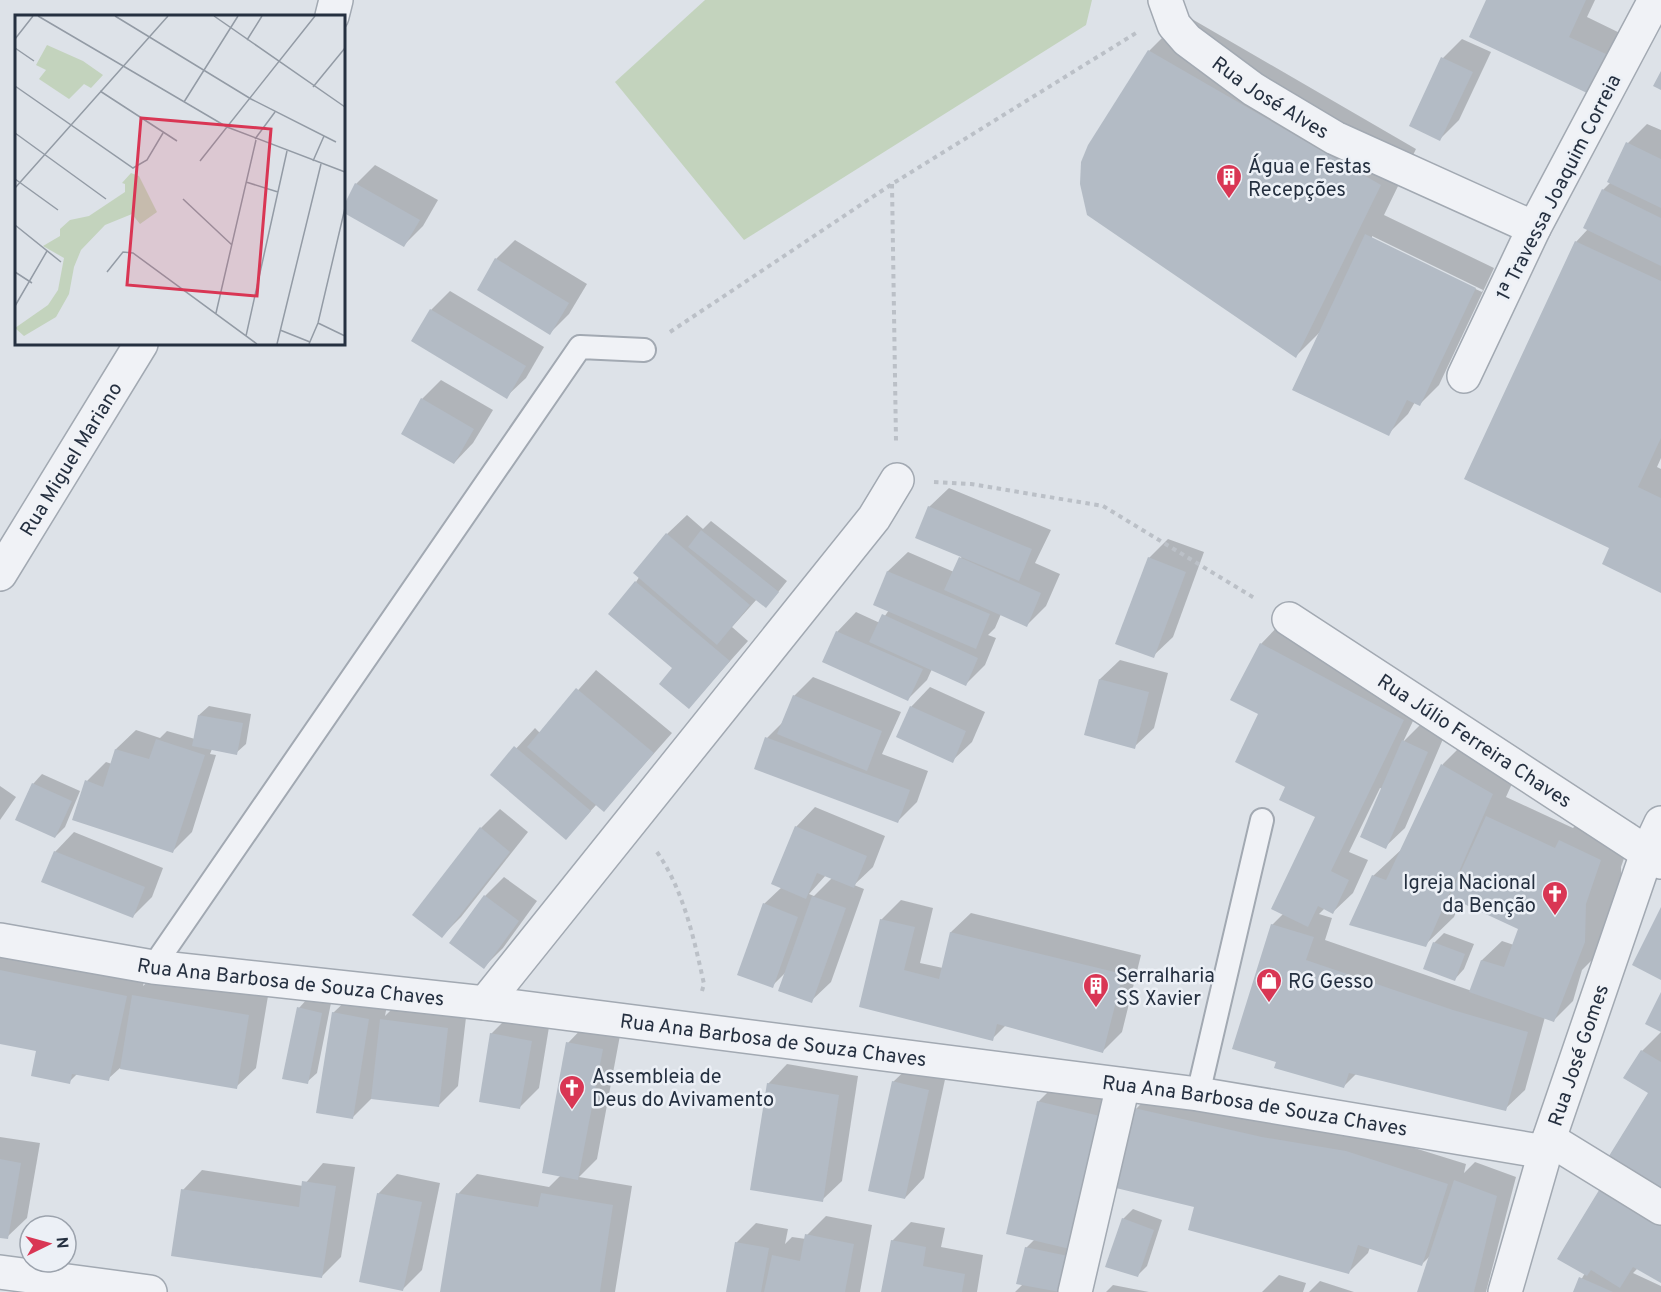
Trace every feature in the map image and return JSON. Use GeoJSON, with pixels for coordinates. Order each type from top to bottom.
{"type":"FeatureCollection","features":[{"type":"Feature","properties":{"kind":"street"},"geometry":{"type":"LineString","coordinates":[[332,15],[336,0]]}},
{"type":"Feature","properties":{"kind":"street","name":"1ª Travessa Joaquim Correia"},"geometry":{"type":"LineString","coordinates":[[1464,376],[1534,228],[1656,0]]}},
{"type":"Feature","properties":{"kind":"street","name":"Rua José Alves"},"geometry":{"type":"LineString","coordinates":[[1167,6],[1174,25],[1187,40],[1253,89],[1335,138],[1534,228]]}},
{"type":"Feature","properties":{"kind":"street","name":"Rua Miguel Mariano"},"geometry":{"type":"LineString","coordinates":[[0,574],[140,345]]}},
{"type":"Feature","properties":{"kind":"street"},"geometry":{"type":"LineString","coordinates":[[485,1003],[874,518],[897,480]]}},
{"type":"Feature","properties":{"kind":"street","name":"Rua Júlio Ferreira Chaves"},"geometry":{"type":"LineString","coordinates":[[1289,619],[1654,857]]}},
{"type":"Feature","properties":{"kind":"street","name":"Rua José Gomes"},"geometry":{"type":"LineString","coordinates":[[1505,1292],[1547,1146],[1654,857],[1661,823]]}},
{"type":"Feature","properties":{"kind":"street","name":"Rua Ana Barbosa de Souza Chaves"},"geometry":{"type":"LineString","coordinates":[[0,940],[153,967],[485,1003],[1198,1094],[1547,1146]]}},
{"type":"Feature","properties":{"kind":"street"},"geometry":{"type":"LineString","coordinates":[[1075,1292],[1123,1085]]}},
{"type":"Feature","properties":{"kind":"street"},"geometry":{"type":"LineString","coordinates":[[1547,1146],[1661,1208]]}},
{"type":"Feature","properties":{"kind":"street"},"geometry":{"type":"LineString","coordinates":[[0,1272],[150,1292]]}},
{"type":"Feature","properties":{"kind":"lane"},"geometry":{"type":"LineString","coordinates":[[153,967],[580,346],[644,350]]}},
{"type":"Feature","properties":{"kind":"lane"},"geometry":{"type":"LineString","coordinates":[[1198,1094],[1262,820]]}},
{"type":"Feature","properties":{"kind":"path"},"geometry":{"type":"LineString","coordinates":[[644,350],[892,184],[1167,6]]}},
{"type":"Feature","properties":{"kind":"path"},"geometry":{"type":"LineString","coordinates":[[892,184],[897,480],[971,484],[1103,506],[1289,619]]}},
{"type":"Feature","properties":{"kind":"path"},"geometry":{"type":"LineString","coordinates":[[634,820],[664,863],[690,924],[704,984],[688,1029]]}},
{"type":"Feature","properties":{"kind":"green space"},"geometry":{"type":"Polygon","coordinates":[[[705,0],[1092,0],[1086,25],[744,240],[615,82],[705,0]]]}},
{"type":"Feature","properties":{"kind":"building"},"geometry":{"type":"Polygon","coordinates":[[[1486,0],[1586,0],[1569,37],[1606,54],[1587,93],[1469,37],[1486,0]]]}},
{"type":"Feature","properties":{"kind":"building","name":"Água e Festas Recepções"},"geometry":{"type":"Polygon","coordinates":[[[1148,50],[1381,185],[1296,358],[1087,215],[1080,184],[1081,162],[1088,145],[1148,50]]]}},
{"type":"Feature","properties":{"kind":"building"},"geometry":{"type":"Polygon","coordinates":[[[1441,57],[1473,72],[1440,141],[1409,126],[1441,57]]]}},
{"type":"Feature","properties":{"kind":"building"},"geometry":{"type":"Polygon","coordinates":[[[1661,71],[1661,90],[1653,86],[1661,71]]]}},
{"type":"Feature","properties":{"kind":"building"},"geometry":{"type":"Polygon","coordinates":[[[1626,142],[1661,159],[1661,208],[1607,182],[1626,142]]]}},
{"type":"Feature","properties":{"kind":"building"},"geometry":{"type":"Polygon","coordinates":[[[355,183],[420,220],[404,247],[345,214],[345,203],[355,183]]]}},
{"type":"Feature","properties":{"kind":"building"},"geometry":{"type":"Polygon","coordinates":[[[1602,189],[1661,218],[1661,266],[1583,228],[1602,189]]]}},
{"type":"Feature","properties":{"kind":"building"},"geometry":{"type":"Polygon","coordinates":[[[1365,234],[1476,288],[1420,406],[1407,400],[1389,436],[1292,390],[1365,234]]]}},
{"type":"Feature","properties":{"kind":"building"},"geometry":{"type":"Polygon","coordinates":[[[1575,241],[1661,281],[1661,438],[1638,487],[1661,498],[1661,593],[1602,564],[1609,548],[1464,479],[1575,241]]]}},
{"type":"Feature","properties":{"kind":"building"},"geometry":{"type":"Polygon","coordinates":[[[495,258],[569,303],[550,335],[477,290],[495,258]]]}},
{"type":"Feature","properties":{"kind":"building"},"geometry":{"type":"Polygon","coordinates":[[[430,309],[526,366],[507,399],[411,341],[430,309]]]}},
{"type":"Feature","properties":{"kind":"building"},"geometry":{"type":"Polygon","coordinates":[[[421,398],[474,429],[454,464],[401,434],[421,398]]]}},
{"type":"Feature","properties":{"kind":"building"},"geometry":{"type":"Polygon","coordinates":[[[928,506],[1032,549],[1019,581],[915,538],[928,506]]]}},
{"type":"Feature","properties":{"kind":"building"},"geometry":{"type":"Polygon","coordinates":[[[701,530],[779,592],[766,608],[688,547],[701,530]]]}},
{"type":"Feature","properties":{"kind":"building"},"geometry":{"type":"Polygon","coordinates":[[[666,533],[750,605],[717,645],[633,573],[666,533]]]}},
{"type":"Feature","properties":{"kind":"building"},"geometry":{"type":"Polygon","coordinates":[[[959,557],[1041,593],[1027,627],[944,590],[959,557]]]}},
{"type":"Feature","properties":{"kind":"building"},"geometry":{"type":"Polygon","coordinates":[[[1148,557],[1186,572],[1154,658],[1115,644],[1148,557]]]}},
{"type":"Feature","properties":{"kind":"building"},"geometry":{"type":"Polygon","coordinates":[[[887,571],[990,614],[976,649],[873,605],[887,571]]]}},
{"type":"Feature","properties":{"kind":"building"},"geometry":{"type":"Polygon","coordinates":[[[635,581],[730,661],[689,709],[659,684],[672,668],[608,614],[635,581]]]}},
{"type":"Feature","properties":{"kind":"building"},"geometry":{"type":"Polygon","coordinates":[[[882,614],[978,658],[966,686],[869,642],[882,614]]]}},
{"type":"Feature","properties":{"kind":"building"},"geometry":{"type":"Polygon","coordinates":[[[836,631],[923,669],[908,701],[822,662],[836,631]]]}},
{"type":"Feature","properties":{"kind":"building"},"geometry":{"type":"Polygon","coordinates":[[[1260,643],[1404,720],[1331,871],[1349,880],[1333,914],[1318,906],[1308,927],[1271,909],[1315,817],[1279,800],[1285,787],[1235,762],[1258,714],[1230,700],[1260,643]]]}},
{"type":"Feature","properties":{"kind":"building"},"geometry":{"type":"Polygon","coordinates":[[[1099,679],[1149,692],[1135,749],[1084,735],[1099,679]]]}},
{"type":"Feature","properties":{"kind":"building"},"geometry":{"type":"Polygon","coordinates":[[[576,688],[654,753],[604,812],[527,747],[576,688]]]}},
{"type":"Feature","properties":{"kind":"building"},"geometry":{"type":"Polygon","coordinates":[[[793,695],[882,731],[867,771],[777,734],[793,695]]]}},
{"type":"Feature","properties":{"kind":"building"},"geometry":{"type":"Polygon","coordinates":[[[910,706],[966,731],[953,763],[896,737],[910,706]]]}},
{"type":"Feature","properties":{"kind":"building"},"geometry":{"type":"Polygon","coordinates":[[[198,715],[243,723],[237,755],[192,746],[198,715]]]}},
{"type":"Feature","properties":{"kind":"building"},"geometry":{"type":"Polygon","coordinates":[[[765,737],[910,790],[898,823],[754,769],[765,737]]]}},
{"type":"Feature","properties":{"kind":"building"},"geometry":{"type":"Polygon","coordinates":[[[156,739],[205,755],[173,853],[72,820],[85,780],[103,787],[115,749],[149,759],[156,739]]]}},
{"type":"Feature","properties":{"kind":"building"},"geometry":{"type":"Polygon","coordinates":[[[1402,740],[1428,752],[1386,849],[1360,837],[1402,740]]]}},
{"type":"Feature","properties":{"kind":"building"},"geometry":{"type":"Polygon","coordinates":[[[514,746],[591,811],[566,840],[490,775],[514,746]]]}},
{"type":"Feature","properties":{"kind":"building"},"geometry":{"type":"Polygon","coordinates":[[[1441,764],[1493,794],[1426,947],[1349,925],[1372,875],[1386,880],[1441,764]]]}},
{"type":"Feature","properties":{"kind":"building"},"geometry":{"type":"Polygon","coordinates":[[[32,783],[72,801],[55,838],[15,820],[32,783]]]}},
{"type":"Feature","properties":{"kind":"building"},"geometry":{"type":"Polygon","coordinates":[[[1486,816],[1555,848],[1559,840],[1601,860],[1586,904],[1585,942],[1554,1022],[1469,992],[1481,960],[1504,967],[1518,929],[1449,897],[1486,816]]]}},
{"type":"Feature","properties":{"kind":"building"},"geometry":{"type":"Polygon","coordinates":[[[795,826],[867,856],[854,888],[817,873],[806,899],[771,884],[795,826]]]}},
{"type":"Feature","properties":{"kind":"building"},"geometry":{"type":"Polygon","coordinates":[[[480,827],[510,852],[442,938],[412,915],[480,827]]]}},
{"type":"Feature","properties":{"kind":"building"},"geometry":{"type":"Polygon","coordinates":[[[54,851],[145,887],[133,918],[41,882],[54,851]]]}},
{"type":"Feature","properties":{"kind":"building"},"geometry":{"type":"Polygon","coordinates":[[[484,895],[519,921],[484,969],[449,943],[484,895]]]}},
{"type":"Feature","properties":{"kind":"building"},"geometry":{"type":"Polygon","coordinates":[[[812,896],[846,908],[812,1003],[778,991],[812,896]]]}},
{"type":"Feature","properties":{"kind":"building"},"geometry":{"type":"Polygon","coordinates":[[[763,903],[798,917],[773,988],[737,975],[763,903]]]}},
{"type":"Feature","properties":{"kind":"building"},"geometry":{"type":"Polygon","coordinates":[[[1661,907],[1661,980],[1632,965],[1661,907]]]}},
{"type":"Feature","properties":{"kind":"building"},"geometry":{"type":"Polygon","coordinates":[[[880,919],[915,927],[904,970],[939,979],[950,932],[1123,974],[1103,1053],[997,1024],[993,1041],[859,1007],[880,919]]]}},
{"type":"Feature","properties":{"kind":"building"},"geometry":{"type":"Polygon","coordinates":[[[1271,924],[1314,937],[1306,960],[1453,1010],[1528,1032],[1506,1111],[1349,1073],[1344,1088],[1274,1068],[1276,1062],[1232,1049],[1271,924]]]}},
{"type":"Feature","properties":{"kind":"building"},"geometry":{"type":"Polygon","coordinates":[[[1433,942],[1465,954],[1455,981],[1423,969],[1433,942]]]}},
{"type":"Feature","properties":{"kind":"building"},"geometry":{"type":"Polygon","coordinates":[[[0,970],[127,996],[109,1081],[72,1074],[70,1084],[31,1076],[36,1051],[0,1044],[0,970]]]}},
{"type":"Feature","properties":{"kind":"building"},"geometry":{"type":"Polygon","coordinates":[[[1661,992],[1661,1032],[1645,1024],[1661,992]]]}},
{"type":"Feature","properties":{"kind":"building"},"geometry":{"type":"Polygon","coordinates":[[[132,995],[249,1015],[237,1089],[120,1069],[132,995]]]}},
{"type":"Feature","properties":{"kind":"building"},"geometry":{"type":"Polygon","coordinates":[[[297,1007],[322,1013],[308,1084],[282,1079],[297,1007]]]}},
{"type":"Feature","properties":{"kind":"building"},"geometry":{"type":"Polygon","coordinates":[[[332,1012],[369,1019],[353,1119],[316,1113],[332,1012]]]}},
{"type":"Feature","properties":{"kind":"building"},"geometry":{"type":"Polygon","coordinates":[[[380,1019],[448,1028],[439,1107],[371,1099],[380,1019]]]}},
{"type":"Feature","properties":{"kind":"building"},"geometry":{"type":"Polygon","coordinates":[[[490,1033],[532,1041],[520,1109],[479,1102],[490,1033]]]}},
{"type":"Feature","properties":{"kind":"building","name":"Assembleia de Deus do Avivamento"},"geometry":{"type":"Polygon","coordinates":[[[566,1042],[603,1049],[578,1180],[542,1173],[566,1042]]]}},
{"type":"Feature","properties":{"kind":"building"},"geometry":{"type":"Polygon","coordinates":[[[1641,1050],[1661,1062],[1661,1200],[1604,1164],[1648,1093],[1623,1078],[1641,1050]]]}},
{"type":"Feature","properties":{"kind":"building"},"geometry":{"type":"Polygon","coordinates":[[[892,1081],[929,1090],[905,1199],[868,1191],[892,1081]]]}},
{"type":"Feature","properties":{"kind":"building"},"geometry":{"type":"Polygon","coordinates":[[[767,1083],[839,1095],[823,1202],[750,1190],[767,1083]]]}},
{"type":"Feature","properties":{"kind":"building"},"geometry":{"type":"Polygon","coordinates":[[[1037,1101],[1100,1116],[1070,1249],[1006,1234],[1037,1101]]]}},
{"type":"Feature","properties":{"kind":"building"},"geometry":{"type":"Polygon","coordinates":[[[1134,1108],[1262,1137],[1346,1151],[1448,1184],[1422,1266],[1358,1245],[1349,1274],[1188,1230],[1194,1207],[1116,1188],[1134,1108]]]}},
{"type":"Feature","properties":{"kind":"building"},"geometry":{"type":"Polygon","coordinates":[[[0,1159],[21,1163],[8,1239],[0,1238],[0,1159]]]}},
{"type":"Feature","properties":{"kind":"building"},"geometry":{"type":"Polygon","coordinates":[[[1454,1180],[1497,1196],[1474,1292],[1417,1292],[1454,1180]]]}},
{"type":"Feature","properties":{"kind":"building"},"geometry":{"type":"Polygon","coordinates":[[[302,1181],[336,1186],[322,1278],[171,1256],[181,1189],[299,1207],[302,1181]]]}},
{"type":"Feature","properties":{"kind":"building"},"geometry":{"type":"Polygon","coordinates":[[[1604,1182],[1661,1218],[1661,1283],[1633,1267],[1620,1288],[1591,1270],[1587,1276],[1557,1259],[1604,1182]]]}},
{"type":"Feature","properties":{"kind":"building"},"geometry":{"type":"Polygon","coordinates":[[[377,1193],[422,1202],[403,1291],[359,1282],[377,1193]]]}},
{"type":"Feature","properties":{"kind":"building"},"geometry":{"type":"Polygon","coordinates":[[[456,1193],[538,1207],[541,1193],[613,1205],[600,1292],[440,1292],[456,1193]]]}},
{"type":"Feature","properties":{"kind":"building"},"geometry":{"type":"Polygon","coordinates":[[[1122,1218],[1154,1230],[1138,1277],[1105,1267],[1122,1218]]]}},
{"type":"Feature","properties":{"kind":"building"},"geometry":{"type":"Polygon","coordinates":[[[805,1234],[854,1244],[845,1292],[764,1292],[772,1255],[800,1261],[805,1234]]]}},
{"type":"Feature","properties":{"kind":"building"},"geometry":{"type":"Polygon","coordinates":[[[891,1240],[926,1247],[923,1266],[965,1274],[962,1292],[881,1292],[891,1240]]]}},
{"type":"Feature","properties":{"kind":"building"},"geometry":{"type":"Polygon","coordinates":[[[735,1242],[769,1248],[761,1292],[726,1292],[735,1242]]]}},
{"type":"Feature","properties":{"kind":"building"},"geometry":{"type":"Polygon","coordinates":[[[1025,1247],[1068,1256],[1060,1292],[1016,1284],[1025,1247]]]}},
{"type":"Feature","properties":{"kind":"building"},"geometry":{"type":"Polygon","coordinates":[[[1579,1277],[1613,1292],[1573,1292],[1579,1277]]]}},
{"type":"Feature","properties":{"kind":"place","name":"Água e Festas Recepções"},"geometry":{"type":"Point","coordinates":[1229,200]}},
{"type":"Feature","properties":{"kind":"place","name":"Igreja Nacional da Benção"},"geometry":{"type":"Point","coordinates":[1555,917]}},
{"type":"Feature","properties":{"kind":"place","name":"RG Gesso"},"geometry":{"type":"Point","coordinates":[1269,1004]}},
{"type":"Feature","properties":{"kind":"place","name":"Serralharia SS Xavier"},"geometry":{"type":"Point","coordinates":[1096,1009]}},
{"type":"Feature","properties":{"kind":"place","name":"Assembleia de Deus do Avivamento"},"geometry":{"type":"Point","coordinates":[572,1111]}}]}
